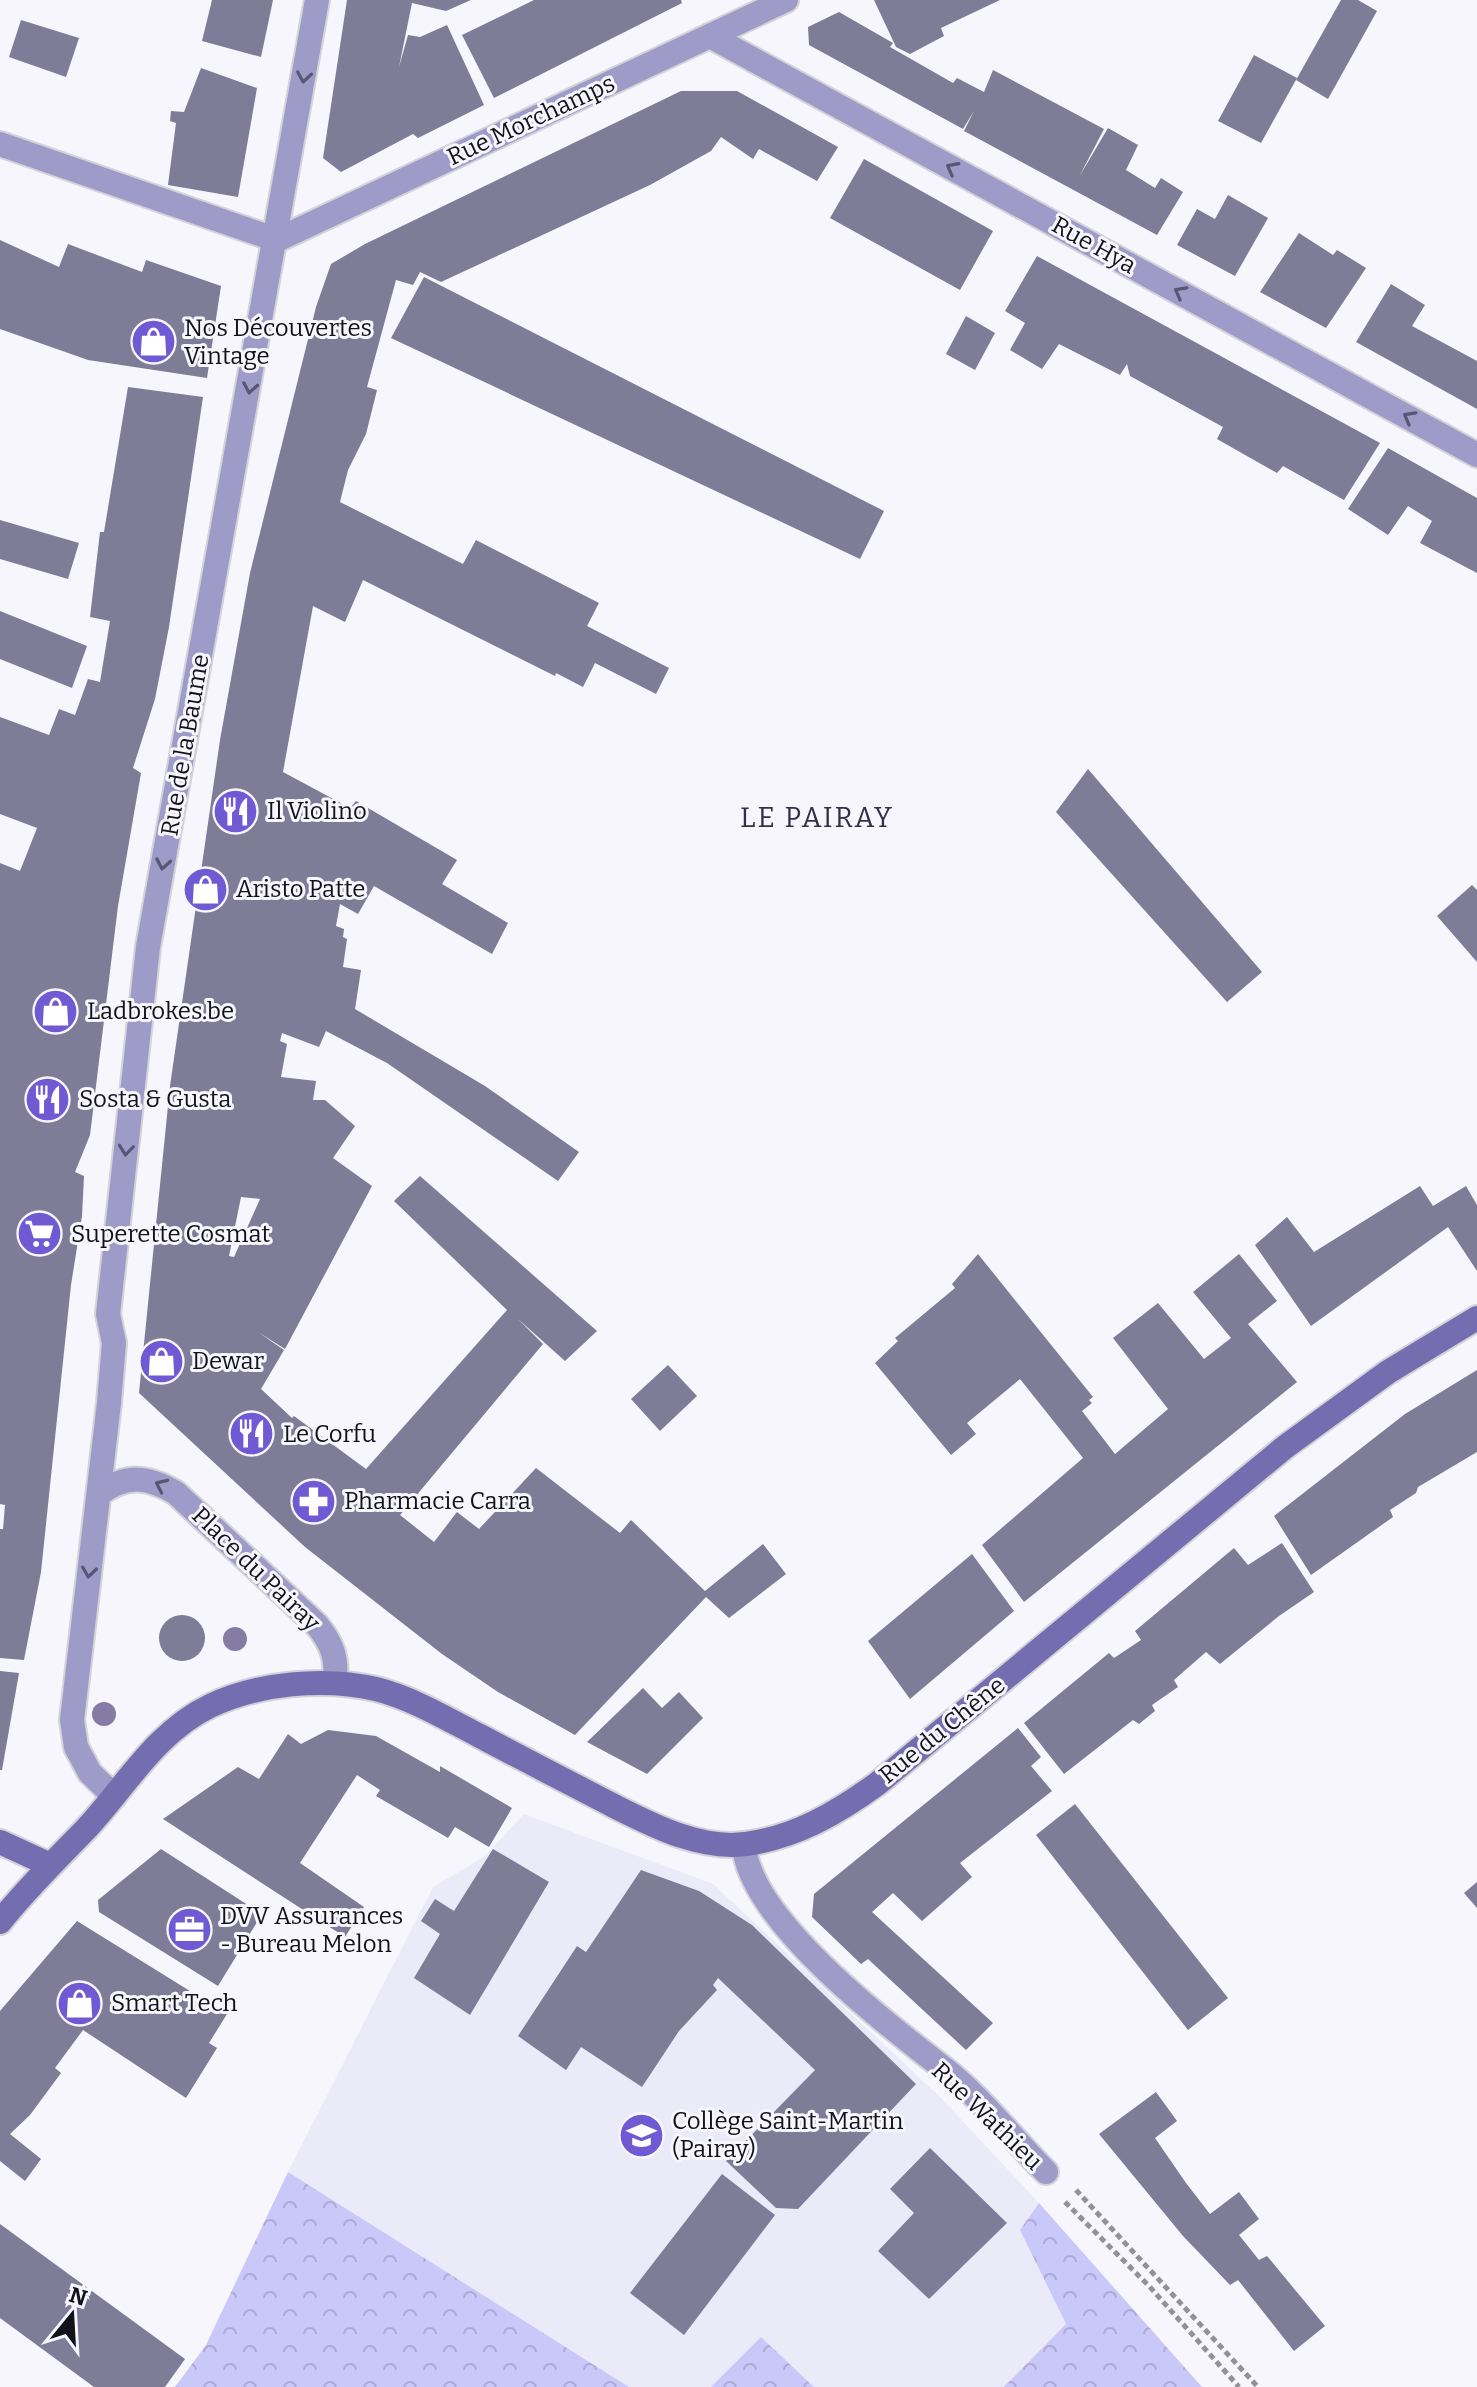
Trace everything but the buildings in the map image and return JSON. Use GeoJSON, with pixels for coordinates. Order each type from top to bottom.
{"type":"FeatureCollection","features":[{"type":"Feature","properties":{"kind":"main road","name":"Rue du Chêne"},"geometry":{"type":"LineString","coordinates":[[335,1683],[377,1689],[425,1708],[659,1829],[704,1841],[744,1844],[817,1823],[849,1805],[1285,1447],[1388,1372],[1477,1318]]}},
{"type":"Feature","properties":{"kind":"main road"},"geometry":{"type":"LineString","coordinates":[[0,1922],[48,1864],[177,1727],[210,1706],[247,1693],[335,1683]]}},
{"type":"Feature","properties":{"kind":"main road"},"geometry":{"type":"LineString","coordinates":[[0,1842],[48,1864]]}},
{"type":"Feature","properties":{"kind":"street","name":"Rue de la Baume"},"geometry":{"type":"LineString","coordinates":[[99,1494],[114,1343],[108,1314],[148,947],[277,240],[317,0]]}},
{"type":"Feature","properties":{"kind":"street","name":"Rue Morchamps"},"geometry":{"type":"LineString","coordinates":[[277,240],[786,0]]}},
{"type":"Feature","properties":{"kind":"street","name":"Rue Hya"},"geometry":{"type":"LineString","coordinates":[[710,36],[1477,455]]}},
{"type":"Feature","properties":{"kind":"street"},"geometry":{"type":"LineString","coordinates":[[0,144],[277,240]]}},
{"type":"Feature","properties":{"kind":"street","name":"Place du Pairay"},"geometry":{"type":"LineString","coordinates":[[99,1494],[115,1482],[135,1478],[156,1481],[176,1493],[317,1625],[332,1644],[337,1661],[335,1683]]}},
{"type":"Feature","properties":{"kind":"street"},"geometry":{"type":"LineString","coordinates":[[99,1494],[72,1693],[72,1720],[76,1747],[90,1773],[114,1796]]}},
{"type":"Feature","properties":{"kind":"street","name":"Rue Wathieu"},"geometry":{"type":"LineString","coordinates":[[744,1844],[749,1874],[781,1920],[833,1974],[919,2052],[944,2068],[1046,2172]]}},
{"type":"Feature","properties":{"kind":"path","name":"Rue Wathieu"},"geometry":{"type":"LineString","coordinates":[[1046,2172],[1050,2186],[1149,2286],[1239,2387]]}},
{"type":"Feature","properties":{"kind":"path"},"geometry":{"type":"LineString","coordinates":[[1046,2172],[1061,2176],[1097,2211],[1258,2387]]}},
{"type":"Feature","properties":{"kind":"shaded area","name":"Collège Saint-Martin (Pairay)"},"geometry":{"type":"Polygon","coordinates":[[[524,1814],[713,1884],[941,2098],[1039,2203],[1020,2230],[1066,2324],[1004,2387],[814,2387],[761,2337],[711,2387],[629,2387],[288,2172],[433,1887],[484,1857],[524,1814]]]}},
{"type":"Feature","properties":{"kind":"green space"},"geometry":{"type":"Polygon","coordinates":[[[288,2172],[629,2387],[175,2387],[206,2345],[288,2172]]]}},
{"type":"Feature","properties":{"kind":"green space"},"geometry":{"type":"Polygon","coordinates":[[[1039,2203],[1202,2387],[1004,2387],[1066,2324],[1020,2230],[1039,2203]]]}},
{"type":"Feature","properties":{"kind":"green space"},"geometry":{"type":"Polygon","coordinates":[[[761,2337],[814,2387],[711,2387],[761,2337]]]}},
{"type":"Feature","properties":{"kind":"place","name":"Nos Découvertes Vintage"},"geometry":{"type":"Point","coordinates":[153,342]}},
{"type":"Feature","properties":{"kind":"place","name":"Il Violino"},"geometry":{"type":"Point","coordinates":[236,811]}},
{"type":"Feature","properties":{"kind":"place","name":"Aristo Patte"},"geometry":{"type":"Point","coordinates":[205,889]}},
{"type":"Feature","properties":{"kind":"place","name":"Ladbrokes.be"},"geometry":{"type":"Point","coordinates":[56,1011]}},
{"type":"Feature","properties":{"kind":"place","name":"Sosta & Gusta"},"geometry":{"type":"Point","coordinates":[48,1099]}},
{"type":"Feature","properties":{"kind":"place","name":"Superette Cosmat"},"geometry":{"type":"Point","coordinates":[40,1234]}},
{"type":"Feature","properties":{"kind":"place","name":"Dewar"},"geometry":{"type":"Point","coordinates":[161,1361]}},
{"type":"Feature","properties":{"kind":"place","name":"Le Corfu"},"geometry":{"type":"Point","coordinates":[252,1434]}},
{"type":"Feature","properties":{"kind":"place","name":"Pharmacie Carra"},"geometry":{"type":"Point","coordinates":[313,1501]}},
{"type":"Feature","properties":{"kind":"place","name":"DVV Assurances - Bureau Melon"},"geometry":{"type":"Point","coordinates":[189,1930]}},
{"type":"Feature","properties":{"kind":"place","name":"Smart Tech"},"geometry":{"type":"Point","coordinates":[80,2003]}},
{"type":"Feature","properties":{"kind":"place","name":"Collège Saint-Martin (Pairay)"},"geometry":{"type":"Point","coordinates":[641,2135]}},
{"type":"Feature","properties":{"kind":"district","name":"LE PAIRAY"},"geometry":{"type":"Point","coordinates":[817,817]}}]}
